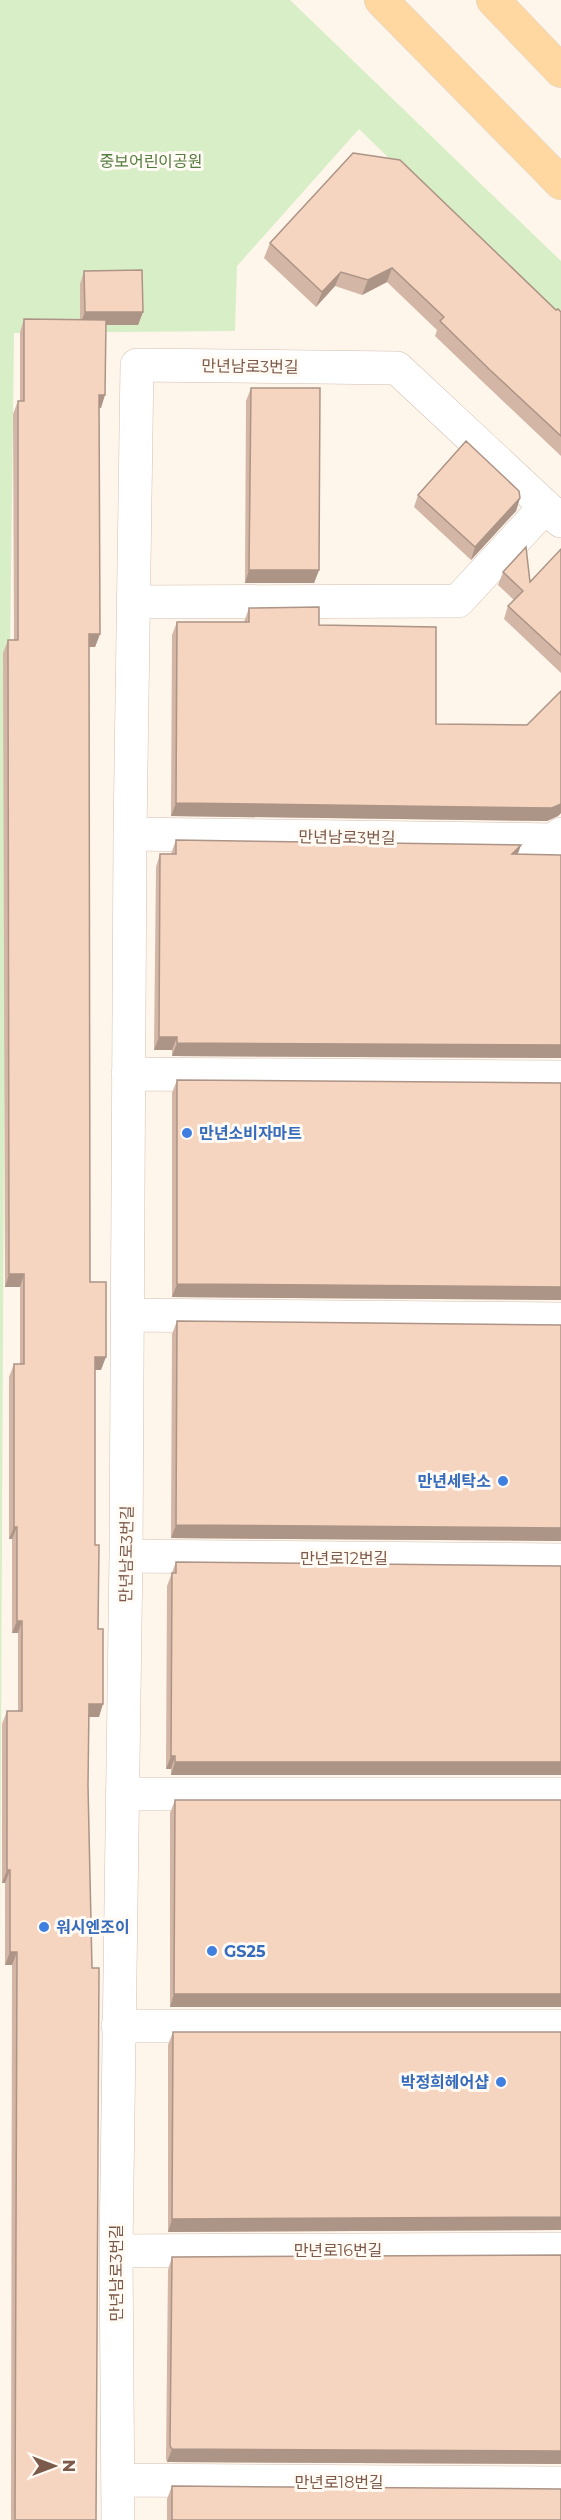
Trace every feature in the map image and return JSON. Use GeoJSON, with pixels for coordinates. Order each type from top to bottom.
{"type":"FeatureCollection","features":[{"type":"Feature","properties":{"kind":"main road"},"geometry":{"type":"LineString","coordinates":[[381,0],[561,183]]}},
{"type":"Feature","properties":{"kind":"main road"},"geometry":{"type":"LineString","coordinates":[[493,0],[561,71]]}},
{"type":"Feature","properties":{"kind":"street","name":"만년남로3번길"},"geometry":{"type":"LineString","coordinates":[[118,2520],[116,2251],[129,1315],[130,834],[133,602],[137,365],[398,368],[553,514],[458,601],[133,602]]}},
{"type":"Feature","properties":{"kind":"street","name":"만년남로3번길"},"geometry":{"type":"LineString","coordinates":[[130,834],[555,840],[561,834]]}},
{"type":"Feature","properties":{"kind":"street"},"geometry":{"type":"LineString","coordinates":[[129,1074],[561,1077]]}},
{"type":"Feature","properties":{"kind":"street"},"geometry":{"type":"LineString","coordinates":[[129,1315],[561,1319]]}},
{"type":"Feature","properties":{"kind":"street","name":"만년로12번길"},"geometry":{"type":"LineString","coordinates":[[126,1556],[561,1560]]}},
{"type":"Feature","properties":{"kind":"street"},"geometry":{"type":"LineString","coordinates":[[122,1794],[561,1794]]}},
{"type":"Feature","properties":{"kind":"street"},"geometry":{"type":"LineString","coordinates":[[118,2026],[561,2026]]}},
{"type":"Feature","properties":{"kind":"street","name":"만년로16번길"},"geometry":{"type":"LineString","coordinates":[[116,2251],[561,2249]]}},
{"type":"Feature","properties":{"kind":"street","name":"만년로18번길"},"geometry":{"type":"LineString","coordinates":[[118,2480],[561,2483]]}},
{"type":"Feature","properties":{"kind":"green space","name":"중보어린이공원"},"geometry":{"type":"Polygon","coordinates":[[[0,0],[290,0],[561,261],[561,326],[359,129],[237,266],[235,331],[14,333],[4,1133],[0,1954],[0,0]]]}},
{"type":"Feature","properties":{"kind":"building"},"geometry":{"type":"Polygon","coordinates":[[[353,153],[400,160],[556,310],[561,312],[561,436],[440,321],[444,317],[392,268],[368,280],[341,272],[322,292],[270,243],[353,153]]]}},
{"type":"Feature","properties":{"kind":"building"},"geometry":{"type":"Polygon","coordinates":[[[142,270],[143,312],[85,312],[84,271],[142,270]]]}},
{"type":"Feature","properties":{"kind":"building"},"geometry":{"type":"Polygon","coordinates":[[[24,319],[106,320],[105,395],[99,395],[100,634],[89,634],[90,1282],[106,1282],[106,1357],[95,1357],[95,1545],[99,1545],[98,1629],[103,1629],[103,1704],[89,1704],[88,1786],[92,1968],[99,1968],[96,2520],[15,2520],[17,1952],[10,1952],[10,1870],[7,1870],[7,1711],[22,1711],[22,1621],[17,1621],[17,1527],[14,1527],[14,1364],[24,1364],[24,1274],[9,1274],[8,640],[18,640],[18,401],[24,401],[24,319]]]}},
{"type":"Feature","properties":{"kind":"building"},"geometry":{"type":"Polygon","coordinates":[[[251,388],[320,388],[319,570],[249,570],[251,388]]]}},
{"type":"Feature","properties":{"kind":"building"},"geometry":{"type":"Polygon","coordinates":[[[466,441],[519,491],[520,498],[475,547],[418,495],[466,441]]]}},
{"type":"Feature","properties":{"kind":"building"},"geometry":{"type":"Polygon","coordinates":[[[526,547],[530,582],[561,549],[561,655],[508,606],[523,591],[503,572],[526,547]]]}},
{"type":"Feature","properties":{"kind":"building"},"geometry":{"type":"Polygon","coordinates":[[[319,607],[319,625],[436,627],[436,724],[527,725],[561,691],[561,804],[552,808],[176,803],[177,622],[249,622],[249,608],[319,607]]]}},
{"type":"Feature","properties":{"kind":"building"},"geometry":{"type":"Polygon","coordinates":[[[176,840],[521,845],[512,854],[561,855],[561,1045],[177,1043],[177,1037],[159,1037],[160,854],[176,854],[176,840]]]}},
{"type":"Feature","properties":{"kind":"building"},"geometry":{"type":"Polygon","coordinates":[[[177,1080],[561,1083],[561,1287],[177,1284],[177,1080]]]}},
{"type":"Feature","properties":{"kind":"building"},"geometry":{"type":"Polygon","coordinates":[[[177,1321],[561,1325],[561,1528],[176,1525],[177,1321]]]}},
{"type":"Feature","properties":{"kind":"building"},"geometry":{"type":"Polygon","coordinates":[[[176,1562],[561,1566],[561,1762],[175,1762],[175,1756],[171,1756],[172,1573],[176,1573],[176,1562]]]}},
{"type":"Feature","properties":{"kind":"building"},"geometry":{"type":"Polygon","coordinates":[[[175,1800],[561,1800],[561,1994],[174,1994],[175,1800]]]}},
{"type":"Feature","properties":{"kind":"building"},"geometry":{"type":"Polygon","coordinates":[[[173,2032],[561,2032],[561,2217],[172,2219],[173,2032]]]}},
{"type":"Feature","properties":{"kind":"building"},"geometry":{"type":"Polygon","coordinates":[[[561,2255],[561,2451],[172,2449],[170,2446],[172,2257],[561,2255]]]}},
{"type":"Feature","properties":{"kind":"building"},"geometry":{"type":"Polygon","coordinates":[[[172,2486],[561,2489],[561,2520],[172,2520],[172,2486]]]}},
{"type":"Feature","properties":{"kind":"place","name":"만년소비자마트"},"geometry":{"type":"Point","coordinates":[187,1133]}},
{"type":"Feature","properties":{"kind":"place","name":"만년세탁소"},"geometry":{"type":"Point","coordinates":[503,1481]}},
{"type":"Feature","properties":{"kind":"place","name":"워시엔조이"},"geometry":{"type":"Point","coordinates":[44,1927]}},
{"type":"Feature","properties":{"kind":"place","name":"GS25"},"geometry":{"type":"Point","coordinates":[212,1951]}},
{"type":"Feature","properties":{"kind":"place","name":"박정희헤어샵"},"geometry":{"type":"Point","coordinates":[501,2082]}}]}
